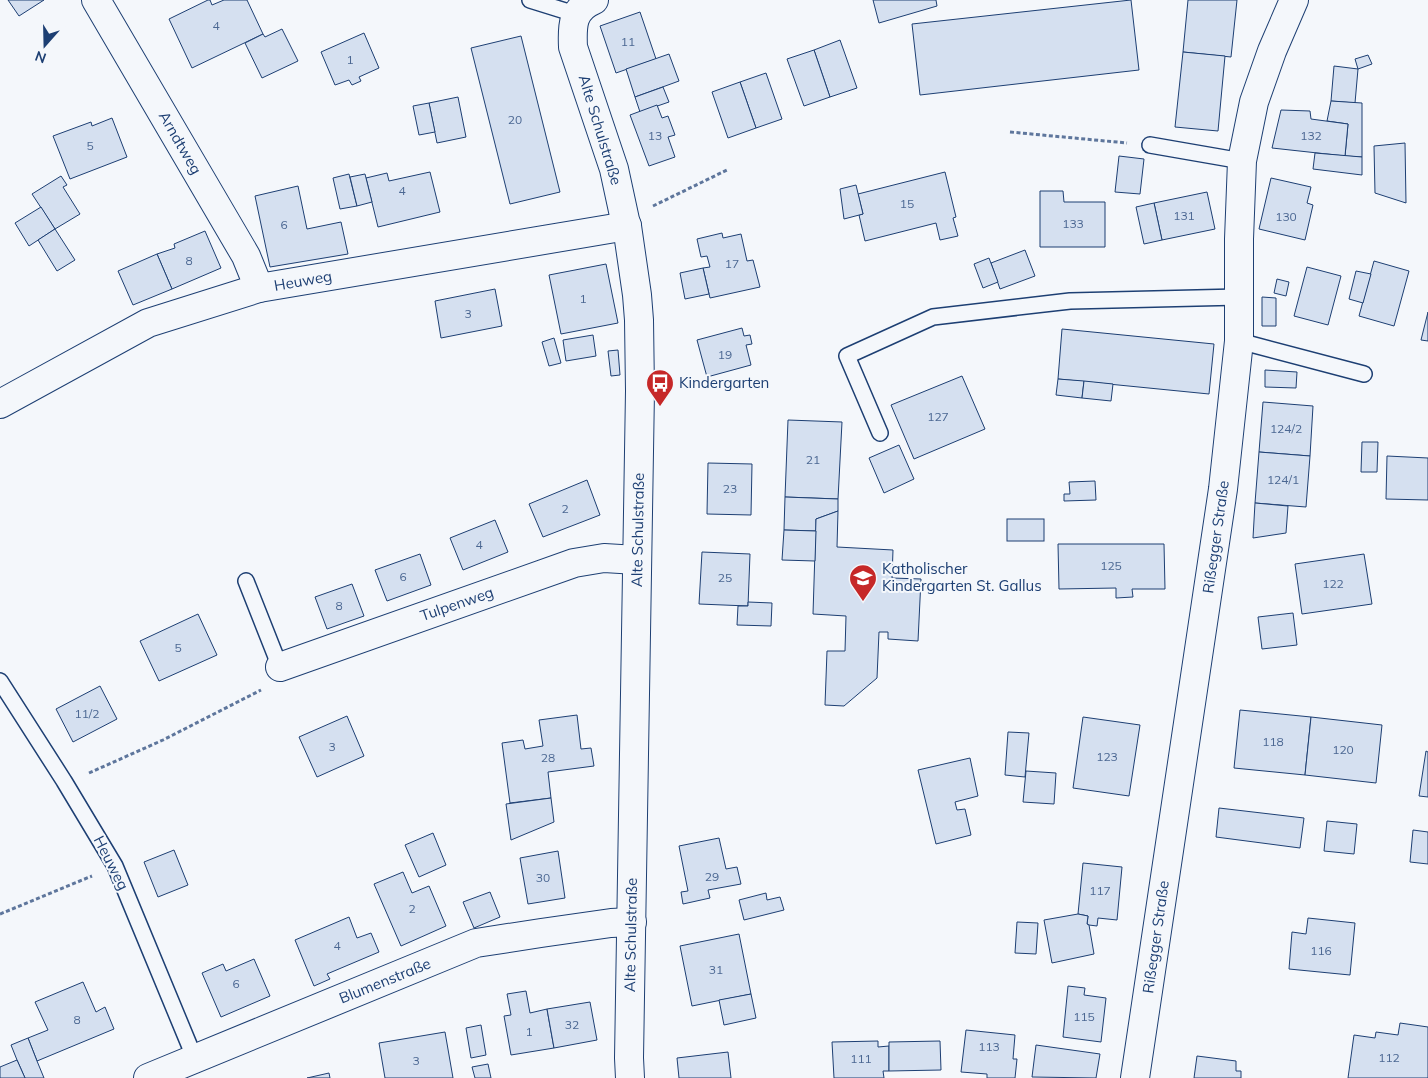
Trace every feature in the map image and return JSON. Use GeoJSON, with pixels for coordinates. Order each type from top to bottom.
{"type":"FeatureCollection","features":[{"type":"Feature","properties":{"kind":"street","name":"Arndtweg"},"geometry":{"type":"LineString","coordinates":[[96,0],[246,256],[259,288]]}},
{"type":"Feature","properties":{"kind":"street","name":"Rißegger Straße"},"geometry":{"type":"LineString","coordinates":[[1136,1078],[1223,489],[1239,341],[1242,161],[1254,102],[1272,51],[1294,0]]}},
{"type":"Feature","properties":{"kind":"street","name":"Alte Schulstraße"},"geometry":{"type":"LineString","coordinates":[[584,7],[572,28],[574,47],[614,168],[626,223],[639,320],[630,1078]]}},
{"type":"Feature","properties":{"kind":"street","name":"Heuweg"},"geometry":{"type":"LineString","coordinates":[[0,404],[148,323],[259,288],[626,223]]}},
{"type":"Feature","properties":{"kind":"street","name":"Tulpenweg"},"geometry":{"type":"LineString","coordinates":[[280,666],[574,563],[604,558],[637,560]]}},
{"type":"Feature","properties":{"kind":"street","name":"Blumenstraße"},"geometry":{"type":"LineString","coordinates":[[148,1078],[476,943],[611,923],[632,922]]}},
{"type":"Feature","properties":{"kind":"lane"},"geometry":{"type":"LineString","coordinates":[[530,0],[584,7]]}},
{"type":"Feature","properties":{"kind":"lane"},"geometry":{"type":"LineString","coordinates":[[1150,145],[1242,161]]}},
{"type":"Feature","properties":{"kind":"lane"},"geometry":{"type":"LineString","coordinates":[[880,433],[847,356],[933,317],[1070,301],[1239,296]]}},
{"type":"Feature","properties":{"kind":"lane"},"geometry":{"type":"LineString","coordinates":[[1239,341],[1364,374]]}},
{"type":"Feature","properties":{"kind":"lane"},"geometry":{"type":"LineString","coordinates":[[246,581],[280,666]]}},
{"type":"Feature","properties":{"kind":"lane","name":"Heuweg"},"geometry":{"type":"LineString","coordinates":[[0,682],[66,783],[116,866],[195,1059]]}},
{"type":"Feature","properties":{"kind":"path"},"geometry":{"type":"LineString","coordinates":[[1010,132],[1150,145]]}},
{"type":"Feature","properties":{"kind":"path"},"geometry":{"type":"LineString","coordinates":[[626,223],[727,170]]}},
{"type":"Feature","properties":{"kind":"path"},"geometry":{"type":"LineString","coordinates":[[66,783],[163,740],[266,688],[280,666]]}},
{"type":"Feature","properties":{"kind":"path"},"geometry":{"type":"LineString","coordinates":[[0,914],[116,866]]}},
{"type":"Feature","properties":{"kind":"building"},"geometry":{"type":"Polygon","coordinates":[[[8,0],[44,0],[19,16],[8,0]]]}},
{"type":"Feature","properties":{"kind":"building"},"geometry":{"type":"Polygon","coordinates":[[[210,0],[212,5],[224,0],[247,0],[263,34],[192,68],[169,19],[210,0]]]}},
{"type":"Feature","properties":{"kind":"building"},"geometry":{"type":"Polygon","coordinates":[[[873,0],[936,0],[937,6],[879,23],[873,0]]]}},
{"type":"Feature","properties":{"kind":"building"},"geometry":{"type":"Polygon","coordinates":[[[1131,0],[1139,70],[920,95],[912,24],[1131,0]]]}},
{"type":"Feature","properties":{"kind":"building"},"geometry":{"type":"Polygon","coordinates":[[[1188,0],[1237,0],[1231,57],[1183,52],[1188,0]]]}},
{"type":"Feature","properties":{"kind":"building"},"geometry":{"type":"Polygon","coordinates":[[[640,12],[656,59],[616,73],[600,26],[640,12]]]}},
{"type":"Feature","properties":{"kind":"building"},"geometry":{"type":"Polygon","coordinates":[[[282,29],[298,61],[262,78],[245,43],[263,34],[265,37],[282,29]]]}},
{"type":"Feature","properties":{"kind":"building"},"geometry":{"type":"Polygon","coordinates":[[[364,33],[379,68],[359,77],[361,81],[352,85],[349,80],[335,85],[321,52],[364,33]]]}},
{"type":"Feature","properties":{"kind":"building"},"geometry":{"type":"Polygon","coordinates":[[[521,36],[560,192],[510,204],[471,48],[521,36]]]}},
{"type":"Feature","properties":{"kind":"building"},"geometry":{"type":"Polygon","coordinates":[[[840,40],[857,88],[830,97],[814,50],[840,40]]]}},
{"type":"Feature","properties":{"kind":"building"},"geometry":{"type":"Polygon","coordinates":[[[814,50],[830,97],[804,106],[787,59],[814,50]]]}},
{"type":"Feature","properties":{"kind":"building"},"geometry":{"type":"Polygon","coordinates":[[[1183,52],[1225,56],[1218,131],[1175,127],[1183,52]]]}},
{"type":"Feature","properties":{"kind":"building"},"geometry":{"type":"Polygon","coordinates":[[[669,54],[679,81],[635,97],[626,69],[669,54]]]}},
{"type":"Feature","properties":{"kind":"building"},"geometry":{"type":"Polygon","coordinates":[[[1368,55],[1372,64],[1358,69],[1355,59],[1368,55]]]}},
{"type":"Feature","properties":{"kind":"building"},"geometry":{"type":"Polygon","coordinates":[[[1334,66],[1358,69],[1355,103],[1331,101],[1334,66]]]}},
{"type":"Feature","properties":{"kind":"building"},"geometry":{"type":"Polygon","coordinates":[[[766,73],[782,119],[756,128],[740,82],[766,73]]]}},
{"type":"Feature","properties":{"kind":"building"},"geometry":{"type":"Polygon","coordinates":[[[740,82],[756,128],[728,138],[712,92],[740,82]]]}},
{"type":"Feature","properties":{"kind":"building"},"geometry":{"type":"Polygon","coordinates":[[[663,87],[669,102],[640,112],[635,97],[663,87]]]}},
{"type":"Feature","properties":{"kind":"building"},"geometry":{"type":"Polygon","coordinates":[[[458,97],[466,137],[437,143],[429,103],[458,97]]]}},
{"type":"Feature","properties":{"kind":"building"},"geometry":{"type":"Polygon","coordinates":[[[1331,101],[1362,103],[1362,157],[1345,156],[1348,124],[1327,121],[1331,101]]]}},
{"type":"Feature","properties":{"kind":"building"},"geometry":{"type":"Polygon","coordinates":[[[429,103],[435,132],[419,135],[413,106],[429,103]]]}},
{"type":"Feature","properties":{"kind":"building"},"geometry":{"type":"Polygon","coordinates":[[[657,105],[662,118],[668,116],[675,135],[668,137],[675,157],[649,166],[630,115],[657,105]]]}},
{"type":"Feature","properties":{"kind":"building"},"geometry":{"type":"Polygon","coordinates":[[[1281,110],[1310,111],[1311,119],[1348,124],[1345,156],[1272,148],[1281,110]]]}},
{"type":"Feature","properties":{"kind":"building"},"geometry":{"type":"Polygon","coordinates":[[[112,118],[127,157],[70,179],[53,136],[91,122],[92,126],[112,118]]]}},
{"type":"Feature","properties":{"kind":"building"},"geometry":{"type":"Polygon","coordinates":[[[1405,143],[1406,203],[1375,193],[1374,146],[1405,143]]]}},
{"type":"Feature","properties":{"kind":"building"},"geometry":{"type":"Polygon","coordinates":[[[1315,153],[1362,157],[1362,175],[1313,169],[1315,153]]]}},
{"type":"Feature","properties":{"kind":"building"},"geometry":{"type":"Polygon","coordinates":[[[1119,156],[1144,159],[1140,194],[1115,192],[1119,156]]]}},
{"type":"Feature","properties":{"kind":"building"},"geometry":{"type":"Polygon","coordinates":[[[430,172],[440,212],[378,227],[366,178],[387,173],[389,181],[430,172]]]}},
{"type":"Feature","properties":{"kind":"building"},"geometry":{"type":"Polygon","coordinates":[[[945,172],[956,217],[953,218],[958,236],[940,240],[936,223],[865,241],[859,215],[863,214],[858,194],[945,172]]]}},
{"type":"Feature","properties":{"kind":"building"},"geometry":{"type":"Polygon","coordinates":[[[349,174],[357,206],[340,209],[333,178],[349,174]]]}},
{"type":"Feature","properties":{"kind":"building"},"geometry":{"type":"Polygon","coordinates":[[[365,174],[372,202],[357,206],[350,177],[365,174]]]}},
{"type":"Feature","properties":{"kind":"building"},"geometry":{"type":"Polygon","coordinates":[[[61,176],[67,185],[63,187],[80,214],[55,229],[32,194],[61,176]]]}},
{"type":"Feature","properties":{"kind":"building"},"geometry":{"type":"Polygon","coordinates":[[[1271,178],[1311,187],[1307,203],[1313,205],[1305,240],[1259,229],[1271,178]]]}},
{"type":"Feature","properties":{"kind":"building"},"geometry":{"type":"Polygon","coordinates":[[[856,185],[863,214],[844,219],[840,189],[856,185]]]}},
{"type":"Feature","properties":{"kind":"building"},"geometry":{"type":"Polygon","coordinates":[[[298,186],[307,229],[341,222],[348,254],[270,267],[255,196],[298,186]]]}},
{"type":"Feature","properties":{"kind":"building"},"geometry":{"type":"Polygon","coordinates":[[[1040,191],[1063,191],[1064,202],[1105,202],[1105,247],[1040,247],[1040,191]]]}},
{"type":"Feature","properties":{"kind":"building"},"geometry":{"type":"Polygon","coordinates":[[[1207,192],[1215,229],[1162,240],[1154,203],[1207,192]]]}},
{"type":"Feature","properties":{"kind":"building"},"geometry":{"type":"Polygon","coordinates":[[[1154,203],[1162,240],[1144,244],[1136,207],[1154,203]]]}},
{"type":"Feature","properties":{"kind":"building"},"geometry":{"type":"Polygon","coordinates":[[[41,207],[55,229],[29,246],[15,223],[41,207]]]}},
{"type":"Feature","properties":{"kind":"building"},"geometry":{"type":"Polygon","coordinates":[[[55,229],[75,260],[57,271],[38,240],[55,229]]]}},
{"type":"Feature","properties":{"kind":"building"},"geometry":{"type":"Polygon","coordinates":[[[205,231],[221,268],[172,289],[157,254],[175,248],[174,244],[205,231]]]}},
{"type":"Feature","properties":{"kind":"building"},"geometry":{"type":"Polygon","coordinates":[[[722,233],[723,238],[741,234],[747,261],[753,260],[760,287],[710,298],[703,268],[710,267],[707,256],[701,257],[697,239],[722,233]]]}},
{"type":"Feature","properties":{"kind":"building"},"geometry":{"type":"Polygon","coordinates":[[[1025,250],[1035,276],[1000,289],[991,263],[1025,250]]]}},
{"type":"Feature","properties":{"kind":"building"},"geometry":{"type":"Polygon","coordinates":[[[157,254],[172,289],[133,305],[118,271],[157,254]]]}},
{"type":"Feature","properties":{"kind":"building"},"geometry":{"type":"Polygon","coordinates":[[[989,258],[998,282],[983,288],[974,264],[989,258]]]}},
{"type":"Feature","properties":{"kind":"building"},"geometry":{"type":"Polygon","coordinates":[[[1374,261],[1409,271],[1394,326],[1359,316],[1374,261]]]}},
{"type":"Feature","properties":{"kind":"building"},"geometry":{"type":"Polygon","coordinates":[[[606,264],[618,323],[561,334],[549,275],[606,264]]]}},
{"type":"Feature","properties":{"kind":"building"},"geometry":{"type":"Polygon","coordinates":[[[1307,267],[1341,276],[1328,325],[1294,316],[1307,267]]]}},
{"type":"Feature","properties":{"kind":"building"},"geometry":{"type":"Polygon","coordinates":[[[703,268],[709,294],[685,299],[680,273],[703,268]]]}},
{"type":"Feature","properties":{"kind":"building"},"geometry":{"type":"Polygon","coordinates":[[[1356,271],[1371,274],[1363,303],[1349,299],[1356,271]]]}},
{"type":"Feature","properties":{"kind":"building"},"geometry":{"type":"Polygon","coordinates":[[[1277,279],[1289,282],[1286,296],[1274,293],[1277,279]]]}},
{"type":"Feature","properties":{"kind":"building"},"geometry":{"type":"Polygon","coordinates":[[[495,289],[502,326],[441,338],[435,301],[495,289]]]}},
{"type":"Feature","properties":{"kind":"building"},"geometry":{"type":"Polygon","coordinates":[[[1262,297],[1276,298],[1276,326],[1262,326],[1262,297]]]}},
{"type":"Feature","properties":{"kind":"building"},"geometry":{"type":"Polygon","coordinates":[[[1428,312],[1428,341],[1421,340],[1428,312]]]}},
{"type":"Feature","properties":{"kind":"building"},"geometry":{"type":"Polygon","coordinates":[[[742,328],[744,336],[750,335],[752,344],[746,345],[751,365],[707,377],[697,340],[742,328]]]}},
{"type":"Feature","properties":{"kind":"building"},"geometry":{"type":"Polygon","coordinates":[[[1062,329],[1214,344],[1209,394],[1058,379],[1062,329]]]}},
{"type":"Feature","properties":{"kind":"building"},"geometry":{"type":"Polygon","coordinates":[[[593,335],[596,356],[566,361],[563,340],[593,335]]]}},
{"type":"Feature","properties":{"kind":"building"},"geometry":{"type":"Polygon","coordinates":[[[554,338],[561,363],[549,366],[542,342],[554,338]]]}},
{"type":"Feature","properties":{"kind":"building"},"geometry":{"type":"Polygon","coordinates":[[[618,350],[620,375],[611,376],[608,351],[618,350]]]}},
{"type":"Feature","properties":{"kind":"building"},"geometry":{"type":"Polygon","coordinates":[[[1265,370],[1297,372],[1296,388],[1265,387],[1265,370]]]}},
{"type":"Feature","properties":{"kind":"building"},"geometry":{"type":"Polygon","coordinates":[[[962,376],[985,429],[914,459],[891,405],[962,376]]]}},
{"type":"Feature","properties":{"kind":"building"},"geometry":{"type":"Polygon","coordinates":[[[1058,379],[1084,381],[1082,398],[1056,395],[1058,379]]]}},
{"type":"Feature","properties":{"kind":"building"},"geometry":{"type":"Polygon","coordinates":[[[1084,381],[1113,384],[1111,401],[1082,398],[1084,381]]]}},
{"type":"Feature","properties":{"kind":"building"},"geometry":{"type":"Polygon","coordinates":[[[1263,402],[1313,406],[1310,456],[1259,452],[1263,402]]]}},
{"type":"Feature","properties":{"kind":"building"},"geometry":{"type":"Polygon","coordinates":[[[788,420],[842,422],[838,499],[785,497],[788,420]]]}},
{"type":"Feature","properties":{"kind":"building"},"geometry":{"type":"Polygon","coordinates":[[[1362,442],[1378,442],[1377,472],[1361,472],[1362,442]]]}},
{"type":"Feature","properties":{"kind":"building"},"geometry":{"type":"Polygon","coordinates":[[[899,445],[914,479],[884,493],[869,458],[899,445]]]}},
{"type":"Feature","properties":{"kind":"building"},"geometry":{"type":"Polygon","coordinates":[[[1259,452],[1310,456],[1306,507],[1255,503],[1259,452]]]}},
{"type":"Feature","properties":{"kind":"building"},"geometry":{"type":"Polygon","coordinates":[[[1387,456],[1428,458],[1428,500],[1386,499],[1387,456]]]}},
{"type":"Feature","properties":{"kind":"building"},"geometry":{"type":"Polygon","coordinates":[[[708,463],[752,464],[751,515],[707,514],[708,463]]]}},
{"type":"Feature","properties":{"kind":"building"},"geometry":{"type":"Polygon","coordinates":[[[587,480],[600,515],[543,537],[529,504],[587,480]]]}},
{"type":"Feature","properties":{"kind":"building"},"geometry":{"type":"Polygon","coordinates":[[[1095,481],[1096,500],[1064,501],[1064,494],[1070,494],[1069,482],[1095,481]]]}},
{"type":"Feature","properties":{"kind":"building"},"geometry":{"type":"Polygon","coordinates":[[[785,497],[838,499],[838,511],[816,519],[816,531],[784,530],[785,497]]]}},
{"type":"Feature","properties":{"kind":"building"},"geometry":{"type":"Polygon","coordinates":[[[1255,503],[1288,506],[1286,533],[1253,538],[1255,503]]]}},
{"type":"Feature","properties":{"kind":"building"},"geometry":{"type":"Polygon","coordinates":[[[838,511],[837,547],[893,550],[892,578],[921,579],[918,641],[888,639],[888,632],[879,632],[877,678],[844,706],[825,705],[827,651],[845,651],[846,616],[813,614],[816,519],[838,511]]]}},
{"type":"Feature","properties":{"kind":"building"},"geometry":{"type":"Polygon","coordinates":[[[1007,519],[1044,519],[1044,541],[1007,541],[1007,519]]]}},
{"type":"Feature","properties":{"kind":"building"},"geometry":{"type":"Polygon","coordinates":[[[495,520],[508,552],[463,570],[450,538],[495,520]]]}},
{"type":"Feature","properties":{"kind":"building"},"geometry":{"type":"Polygon","coordinates":[[[784,530],[816,531],[815,561],[782,560],[784,530]]]}},
{"type":"Feature","properties":{"kind":"building"},"geometry":{"type":"Polygon","coordinates":[[[1058,544],[1164,544],[1165,589],[1132,589],[1133,597],[1116,598],[1116,588],[1059,589],[1058,544]]]}},
{"type":"Feature","properties":{"kind":"building"},"geometry":{"type":"Polygon","coordinates":[[[702,552],[750,554],[748,606],[699,604],[702,552]]]}},
{"type":"Feature","properties":{"kind":"building"},"geometry":{"type":"Polygon","coordinates":[[[420,554],[431,585],[387,601],[375,570],[420,554]]]}},
{"type":"Feature","properties":{"kind":"building"},"geometry":{"type":"Polygon","coordinates":[[[1364,554],[1372,604],[1302,614],[1295,564],[1364,554]]]}},
{"type":"Feature","properties":{"kind":"building"},"geometry":{"type":"Polygon","coordinates":[[[352,584],[364,616],[327,629],[315,597],[352,584]]]}},
{"type":"Feature","properties":{"kind":"building"},"geometry":{"type":"Polygon","coordinates":[[[748,602],[772,603],[771,626],[737,625],[738,606],[748,606],[748,602]]]}},
{"type":"Feature","properties":{"kind":"building"},"geometry":{"type":"Polygon","coordinates":[[[1293,613],[1297,645],[1262,649],[1258,617],[1293,613]]]}},
{"type":"Feature","properties":{"kind":"building"},"geometry":{"type":"Polygon","coordinates":[[[198,614],[217,655],[159,681],[140,641],[198,614]]]}},
{"type":"Feature","properties":{"kind":"building"},"geometry":{"type":"Polygon","coordinates":[[[100,686],[117,719],[73,742],[56,709],[100,686]]]}},
{"type":"Feature","properties":{"kind":"building"},"geometry":{"type":"Polygon","coordinates":[[[1240,710],[1311,717],[1305,775],[1234,768],[1240,710]]]}},
{"type":"Feature","properties":{"kind":"building"},"geometry":{"type":"Polygon","coordinates":[[[577,715],[581,749],[591,748],[594,766],[548,772],[551,798],[510,803],[502,743],[523,740],[525,749],[543,746],[539,720],[577,715]]]}},
{"type":"Feature","properties":{"kind":"building"},"geometry":{"type":"Polygon","coordinates":[[[347,716],[364,756],[317,777],[299,737],[347,716]]]}},
{"type":"Feature","properties":{"kind":"building"},"geometry":{"type":"Polygon","coordinates":[[[1083,717],[1140,725],[1129,796],[1073,788],[1083,717]]]}},
{"type":"Feature","properties":{"kind":"building"},"geometry":{"type":"Polygon","coordinates":[[[1311,717],[1382,725],[1376,783],[1305,775],[1311,717]]]}},
{"type":"Feature","properties":{"kind":"building"},"geometry":{"type":"Polygon","coordinates":[[[1008,732],[1029,733],[1025,777],[1005,775],[1008,732]]]}},
{"type":"Feature","properties":{"kind":"building"},"geometry":{"type":"Polygon","coordinates":[[[1426,751],[1428,752],[1428,797],[1419,796],[1426,751]]]}},
{"type":"Feature","properties":{"kind":"building"},"geometry":{"type":"Polygon","coordinates":[[[970,758],[978,796],[955,802],[957,810],[965,809],[971,835],[936,844],[918,770],[970,758]]]}},
{"type":"Feature","properties":{"kind":"building"},"geometry":{"type":"Polygon","coordinates":[[[1026,771],[1056,773],[1054,804],[1023,802],[1026,771]]]}},
{"type":"Feature","properties":{"kind":"building"},"geometry":{"type":"Polygon","coordinates":[[[551,798],[554,822],[511,840],[506,804],[551,798]]]}},
{"type":"Feature","properties":{"kind":"building"},"geometry":{"type":"Polygon","coordinates":[[[1219,808],[1304,818],[1300,848],[1216,837],[1219,808]]]}},
{"type":"Feature","properties":{"kind":"building"},"geometry":{"type":"Polygon","coordinates":[[[1327,821],[1357,824],[1354,854],[1324,851],[1327,821]]]}},
{"type":"Feature","properties":{"kind":"building"},"geometry":{"type":"Polygon","coordinates":[[[1413,830],[1428,832],[1428,864],[1410,862],[1413,830]]]}},
{"type":"Feature","properties":{"kind":"building"},"geometry":{"type":"Polygon","coordinates":[[[433,833],[446,865],[419,877],[405,845],[433,833]]]}},
{"type":"Feature","properties":{"kind":"building"},"geometry":{"type":"Polygon","coordinates":[[[719,838],[726,869],[737,867],[741,884],[708,890],[710,898],[683,904],[681,892],[688,891],[679,846],[719,838]]]}},
{"type":"Feature","properties":{"kind":"building"},"geometry":{"type":"Polygon","coordinates":[[[174,850],[188,885],[158,897],[144,862],[174,850]]]}},
{"type":"Feature","properties":{"kind":"building"},"geometry":{"type":"Polygon","coordinates":[[[558,851],[565,898],[528,904],[520,858],[558,851]]]}},
{"type":"Feature","properties":{"kind":"building"},"geometry":{"type":"Polygon","coordinates":[[[1083,863],[1122,867],[1117,920],[1098,918],[1097,926],[1089,925],[1087,924],[1088,916],[1078,914],[1083,863]]]}},
{"type":"Feature","properties":{"kind":"building"},"geometry":{"type":"Polygon","coordinates":[[[403,872],[412,893],[429,886],[446,926],[401,946],[374,884],[403,872]]]}},
{"type":"Feature","properties":{"kind":"building"},"geometry":{"type":"Polygon","coordinates":[[[490,892],[500,917],[474,928],[463,902],[490,892]]]}},
{"type":"Feature","properties":{"kind":"building"},"geometry":{"type":"Polygon","coordinates":[[[766,893],[767,900],[780,897],[784,910],[744,920],[739,900],[766,893]]]}},
{"type":"Feature","properties":{"kind":"building"},"geometry":{"type":"Polygon","coordinates":[[[1078,914],[1088,916],[1087,924],[1089,925],[1094,954],[1052,963],[1044,920],[1078,914]]]}},
{"type":"Feature","properties":{"kind":"building"},"geometry":{"type":"Polygon","coordinates":[[[349,917],[357,938],[371,933],[379,952],[327,974],[330,979],[314,986],[295,940],[349,917]]]}},
{"type":"Feature","properties":{"kind":"building"},"geometry":{"type":"Polygon","coordinates":[[[1308,918],[1355,923],[1350,975],[1289,969],[1292,932],[1306,934],[1308,918]]]}},
{"type":"Feature","properties":{"kind":"building"},"geometry":{"type":"Polygon","coordinates":[[[1017,922],[1038,923],[1036,954],[1015,953],[1017,922]]]}},
{"type":"Feature","properties":{"kind":"building"},"geometry":{"type":"Polygon","coordinates":[[[739,934],[751,994],[692,1006],[680,946],[739,934]]]}},
{"type":"Feature","properties":{"kind":"building"},"geometry":{"type":"Polygon","coordinates":[[[254,959],[270,996],[221,1017],[202,973],[223,964],[226,971],[254,959]]]}},
{"type":"Feature","properties":{"kind":"building"},"geometry":{"type":"Polygon","coordinates":[[[83,982],[96,1012],[105,1007],[114,1029],[37,1061],[28,1038],[48,1030],[35,1002],[83,982]]]}},
{"type":"Feature","properties":{"kind":"building"},"geometry":{"type":"Polygon","coordinates":[[[1068,986],[1085,988],[1084,995],[1106,998],[1101,1042],[1063,1037],[1068,986]]]}},
{"type":"Feature","properties":{"kind":"building"},"geometry":{"type":"Polygon","coordinates":[[[526,991],[530,1013],[547,1009],[554,1048],[511,1055],[504,1016],[511,1015],[507,994],[526,991]]]}},
{"type":"Feature","properties":{"kind":"building"},"geometry":{"type":"Polygon","coordinates":[[[751,994],[756,1018],[724,1025],[719,1000],[751,994]]]}},
{"type":"Feature","properties":{"kind":"building"},"geometry":{"type":"Polygon","coordinates":[[[590,1002],[597,1040],[554,1048],[547,1009],[590,1002]]]}},
{"type":"Feature","properties":{"kind":"building"},"geometry":{"type":"Polygon","coordinates":[[[1400,1023],[1428,1027],[1428,1078],[1348,1078],[1354,1035],[1375,1038],[1376,1032],[1398,1035],[1400,1023]]]}},
{"type":"Feature","properties":{"kind":"building"},"geometry":{"type":"Polygon","coordinates":[[[481,1025],[486,1055],[471,1058],[466,1028],[481,1025]]]}},
{"type":"Feature","properties":{"kind":"building"},"geometry":{"type":"Polygon","coordinates":[[[966,1030],[1015,1035],[1013,1059],[1017,1059],[1015,1078],[987,1078],[987,1074],[961,1072],[966,1030]]]}},
{"type":"Feature","properties":{"kind":"building"},"geometry":{"type":"Polygon","coordinates":[[[445,1032],[453,1078],[385,1078],[379,1043],[445,1032]]]}},
{"type":"Feature","properties":{"kind":"building"},"geometry":{"type":"Polygon","coordinates":[[[28,1038],[44,1078],[25,1078],[11,1045],[28,1038]]]}},
{"type":"Feature","properties":{"kind":"building"},"geometry":{"type":"Polygon","coordinates":[[[878,1041],[878,1047],[889,1046],[889,1071],[883,1071],[884,1078],[834,1078],[832,1042],[878,1041]]]}},
{"type":"Feature","properties":{"kind":"building"},"geometry":{"type":"Polygon","coordinates":[[[940,1041],[941,1070],[889,1071],[889,1042],[940,1041]]]}},
{"type":"Feature","properties":{"kind":"building"},"geometry":{"type":"Polygon","coordinates":[[[1036,1045],[1100,1054],[1096,1078],[1032,1077],[1036,1045]]]}},
{"type":"Feature","properties":{"kind":"building"},"geometry":{"type":"Polygon","coordinates":[[[728,1052],[731,1078],[679,1078],[677,1058],[728,1052]]]}},
{"type":"Feature","properties":{"kind":"building"},"geometry":{"type":"Polygon","coordinates":[[[1197,1056],[1236,1061],[1236,1071],[1241,1071],[1241,1078],[1194,1078],[1197,1056]]]}},
{"type":"Feature","properties":{"kind":"building"},"geometry":{"type":"Polygon","coordinates":[[[17,1060],[25,1078],[0,1078],[0,1067],[17,1060]]]}},
{"type":"Feature","properties":{"kind":"building"},"geometry":{"type":"Polygon","coordinates":[[[488,1064],[491,1078],[475,1078],[472,1067],[488,1064]]]}},
{"type":"Feature","properties":{"kind":"building"},"geometry":{"type":"Polygon","coordinates":[[[329,1073],[330,1078],[307,1078],[329,1073]]]}},
{"type":"Feature","properties":{"kind":"place","name":"Kindergarten"},"geometry":{"type":"Point","coordinates":[660,407]}},
{"type":"Feature","properties":{"kind":"place","name":"Katholischer Kindergarten St. Gallus"},"geometry":{"type":"Point","coordinates":[863,602]}}]}
